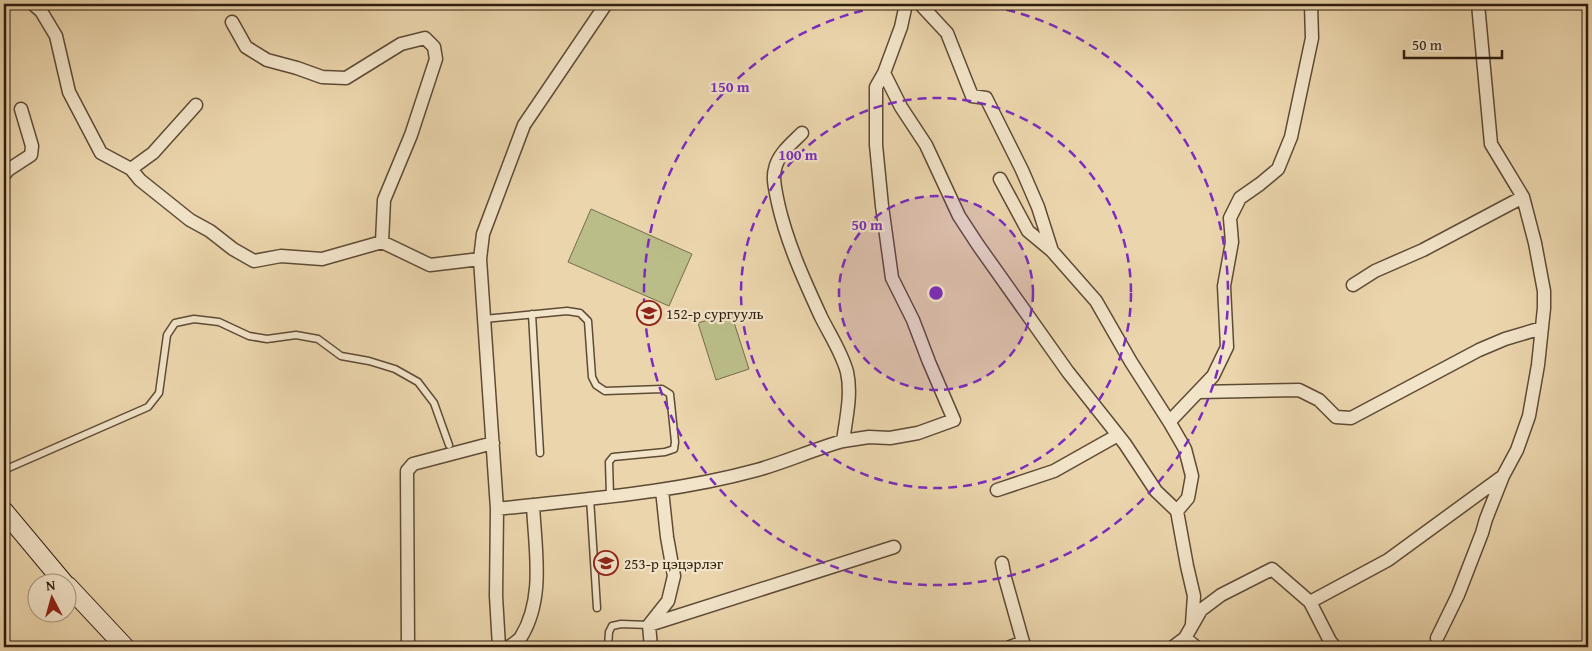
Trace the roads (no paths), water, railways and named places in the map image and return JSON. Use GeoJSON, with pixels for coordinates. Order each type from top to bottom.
{"type":"FeatureCollection","features":[{"type":"Feature","properties":{"kind":"main road"},"geometry":{"type":"LineString","coordinates":[[4,510],[57,574]]}},
{"type":"Feature","properties":{"kind":"main road"},"geometry":{"type":"LineString","coordinates":[[78,598],[125,647]]}},
{"type":"Feature","properties":{"kind":"street"},"geometry":{"type":"LineString","coordinates":[[33,4],[41,11],[56,36],[69,92],[100,154],[131,169],[140,180],[190,220],[210,231],[233,249],[254,261],[281,256],[322,259],[382,242],[430,265],[480,259]]}},
{"type":"Feature","properties":{"kind":"street"},"geometry":{"type":"LineString","coordinates":[[499,647],[496,596],[498,509],[480,259],[483,234],[524,125],[606,4]]}},
{"type":"Feature","properties":{"kind":"street"},"geometry":{"type":"LineString","coordinates":[[498,509],[662,490],[757,470],[843,441],[869,437],[890,438],[918,433],[954,420],[913,320],[892,278],[882,206],[876,145],[876,87],[884,73],[901,27],[906,4]]}},
{"type":"Feature","properties":{"kind":"street"},"geometry":{"type":"LineString","coordinates":[[920,4],[947,32],[972,96],[986,98],[1035,200],[1052,251]]}},
{"type":"Feature","properties":{"kind":"street"},"geometry":{"type":"LineString","coordinates":[[1170,423],[1213,376],[1226,347],[1224,286],[1232,242],[1230,218],[1240,198],[1278,168],[1291,137],[1312,38],[1310,4]]}},
{"type":"Feature","properties":{"kind":"street"},"geometry":{"type":"LineString","coordinates":[[1437,638],[1458,595],[1503,476],[1517,450],[1529,416],[1542,328],[1544,291],[1536,243],[1523,197],[1491,144],[1478,4]]}},
{"type":"Feature","properties":{"kind":"street"},"geometry":{"type":"LineString","coordinates":[[232,22],[246,46],[268,60],[322,77],[346,78],[401,44],[425,38],[434,47],[436,59],[411,134],[384,200],[382,242]]}},
{"type":"Feature","properties":{"kind":"street"},"geometry":{"type":"LineString","coordinates":[[884,73],[913,128],[926,145],[958,216],[978,246],[1068,372],[1118,435],[1156,490],[1177,511],[1194,596],[1192,624]]}},
{"type":"Feature","properties":{"kind":"street"},"geometry":{"type":"LineString","coordinates":[[131,169],[153,153],[196,105]]}},
{"type":"Feature","properties":{"kind":"street"},"geometry":{"type":"LineString","coordinates":[[4,175],[8,170],[31,155],[32,146],[21,108]]}},
{"type":"Feature","properties":{"kind":"street"},"geometry":{"type":"LineString","coordinates":[[802,133],[783,153],[775,167],[774,176],[788,241],[820,315],[840,354],[846,372],[848,396],[843,441]]}},
{"type":"Feature","properties":{"kind":"street"},"geometry":{"type":"LineString","coordinates":[[1000,179],[1028,231],[1052,251],[1096,301],[1185,449],[1192,476],[1188,498],[1177,511]]}},
{"type":"Feature","properties":{"kind":"street"},"geometry":{"type":"LineString","coordinates":[[1353,285],[1375,271],[1423,250],[1523,197]]}},
{"type":"Feature","properties":{"kind":"street"},"geometry":{"type":"LineString","coordinates":[[1198,392],[1299,390],[1319,400],[1336,417],[1351,418],[1479,350],[1504,339],[1542,328]]}},
{"type":"Feature","properties":{"kind":"street"},"geometry":{"type":"LineString","coordinates":[[997,490],[1054,471],[1118,435]]}},
{"type":"Feature","properties":{"kind":"street"},"geometry":{"type":"LineString","coordinates":[[408,647],[407,471],[413,464],[493,443]]}},
{"type":"Feature","properties":{"kind":"street"},"geometry":{"type":"LineString","coordinates":[[1310,602],[1388,560],[1503,476]]}},
{"type":"Feature","properties":{"kind":"street"},"geometry":{"type":"LineString","coordinates":[[651,647],[649,625],[668,600],[674,576],[667,537],[662,490]]}},
{"type":"Feature","properties":{"kind":"street"},"geometry":{"type":"LineString","coordinates":[[509,647],[520,639],[530,616],[537,583],[533,505]]}},
{"type":"Feature","properties":{"kind":"street"},"geometry":{"type":"LineString","coordinates":[[649,625],[894,547]]}},
{"type":"Feature","properties":{"kind":"street"},"geometry":{"type":"LineString","coordinates":[[1002,563],[1024,645],[1010,647]]}},
{"type":"Feature","properties":{"kind":"street"},"geometry":{"type":"LineString","coordinates":[[1173,647],[1185,638],[1201,610],[1221,595],[1272,569],[1310,602],[1335,647]]}},
{"type":"Feature","properties":{"kind":"street"},"geometry":{"type":"LineString","coordinates":[[1185,638],[1196,647]]}},
{"type":"Feature","properties":{"kind":"lane"},"geometry":{"type":"LineString","coordinates":[[484,319],[567,311],[580,313],[588,321],[592,377],[596,385],[605,391],[662,389],[670,394],[675,442],[674,449],[665,452],[613,457],[609,462],[610,496]]}},
{"type":"Feature","properties":{"kind":"lane"},"geometry":{"type":"LineString","coordinates":[[532,314],[540,454]]}},
{"type":"Feature","properties":{"kind":"lane"},"geometry":{"type":"LineString","coordinates":[[4,470],[148,408],[159,393],[167,335],[175,323],[194,319],[219,322],[249,336],[267,339],[296,335],[318,339],[341,356],[369,361],[395,369],[418,382],[434,403],[449,445]]}},
{"type":"Feature","properties":{"kind":"lane"},"geometry":{"type":"LineString","coordinates":[[590,498],[597,608]]}},
{"type":"Feature","properties":{"kind":"lane"},"geometry":{"type":"LineString","coordinates":[[608,647],[609,632],[612,626],[622,624],[649,625]]}},
{"type":"Feature","properties":{"kind":"place","name":"152-р сургууль"},"geometry":{"type":"Point","coordinates":[649,313]}},
{"type":"Feature","properties":{"kind":"place","name":"253-р цэцэрлэг"},"geometry":{"type":"Point","coordinates":[606,563]}}]}
